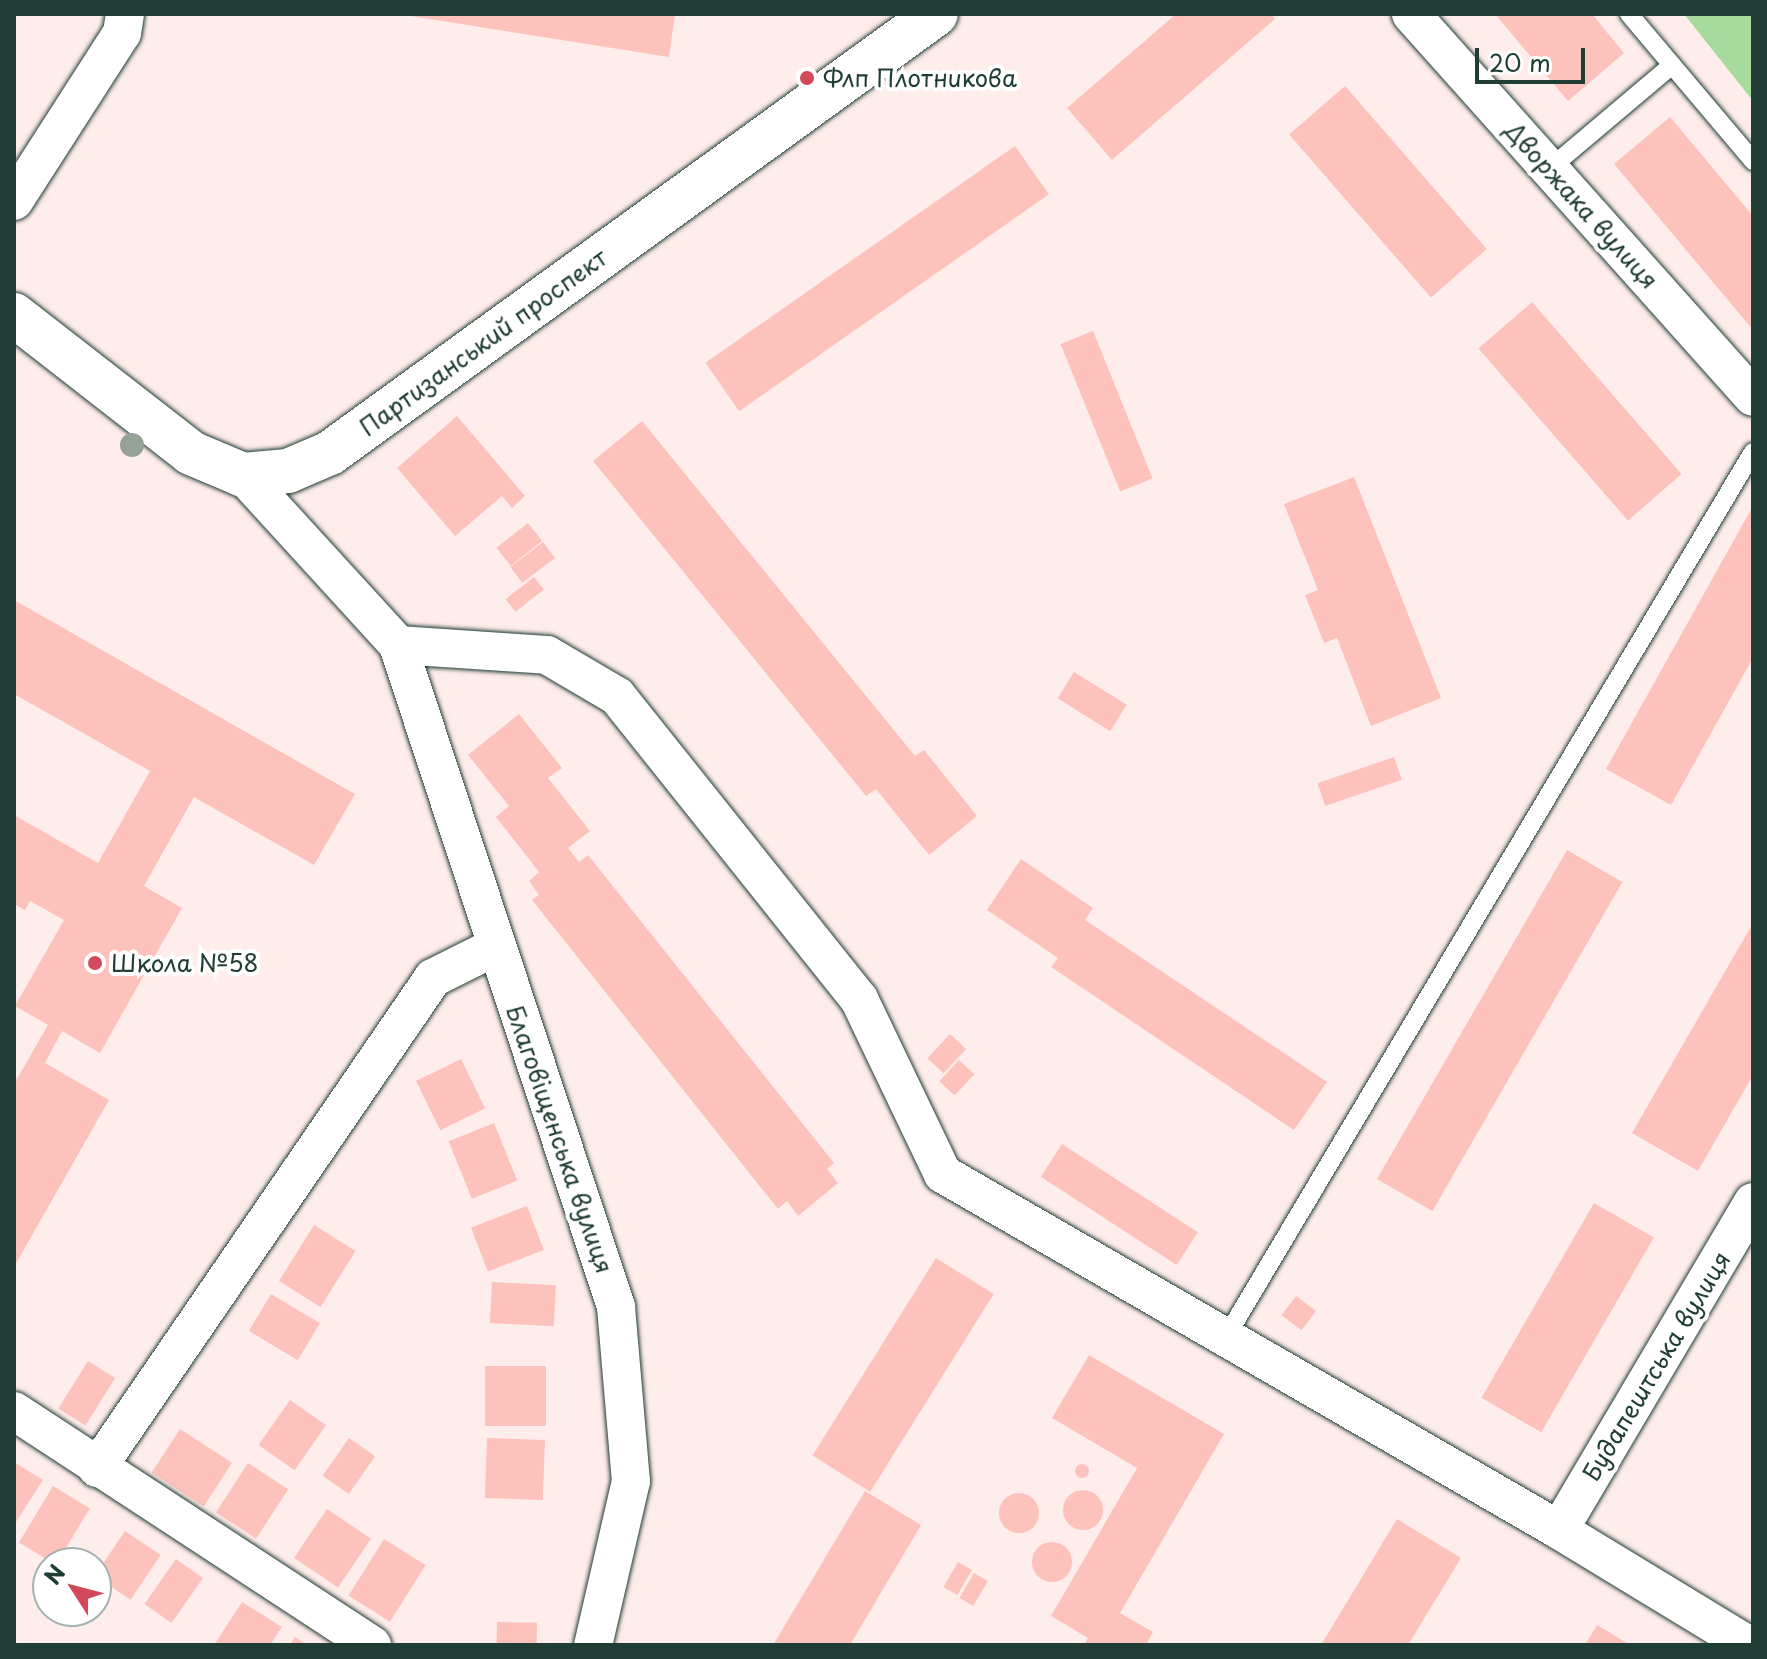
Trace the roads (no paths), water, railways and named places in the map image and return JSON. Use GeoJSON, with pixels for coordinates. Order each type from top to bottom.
{"type":"FeatureCollection","features":[{"type":"Feature","properties":{"kind":"street"},"geometry":{"type":"LineString","coordinates":[[14,201],[122,33],[125,14]]}},
{"type":"Feature","properties":{"kind":"street","name":"Партизанський проспект"},"geometry":{"type":"LineString","coordinates":[[14,315],[191,453],[243,475],[288,471],[330,453],[936,14]]}},
{"type":"Feature","properties":{"kind":"street","name":"Дворжака вулиця"},"geometry":{"type":"LineString","coordinates":[[1411,14],[1753,397]]}},
{"type":"Feature","properties":{"kind":"street"},"geometry":{"type":"LineString","coordinates":[[243,475],[398,645],[547,655],[617,696],[859,999],[943,1174],[1559,1530],[1748,1645]]}},
{"type":"Feature","properties":{"kind":"street","name":"Благовіщенська вулиця"},"geometry":{"type":"LineString","coordinates":[[398,645],[616,1307],[631,1481],[593,1645]]}},
{"type":"Feature","properties":{"kind":"street"},"geometry":{"type":"LineString","coordinates":[[97,1468],[433,978],[495,947]]}},
{"type":"Feature","properties":{"kind":"street","name":"Будапештська вулиця"},"geometry":{"type":"LineString","coordinates":[[1559,1530],[1753,1202]]}},
{"type":"Feature","properties":{"kind":"street"},"geometry":{"type":"LineString","coordinates":[[14,1411],[372,1645]]}},
{"type":"Feature","properties":{"kind":"lane"},"geometry":{"type":"LineString","coordinates":[[1629,14],[1753,161]]}},
{"type":"Feature","properties":{"kind":"lane"},"geometry":{"type":"LineString","coordinates":[[1549,169],[1672,65]]}},
{"type":"Feature","properties":{"kind":"lane"},"geometry":{"type":"LineString","coordinates":[[1226,1337],[1753,452]]}},
{"type":"Feature","properties":{"kind":"place","name":"Флп Плотникова"},"geometry":{"type":"Point","coordinates":[807,78]}},
{"type":"Feature","properties":{"kind":"place","name":"Школа №58"},"geometry":{"type":"Point","coordinates":[95,963]}}]}
